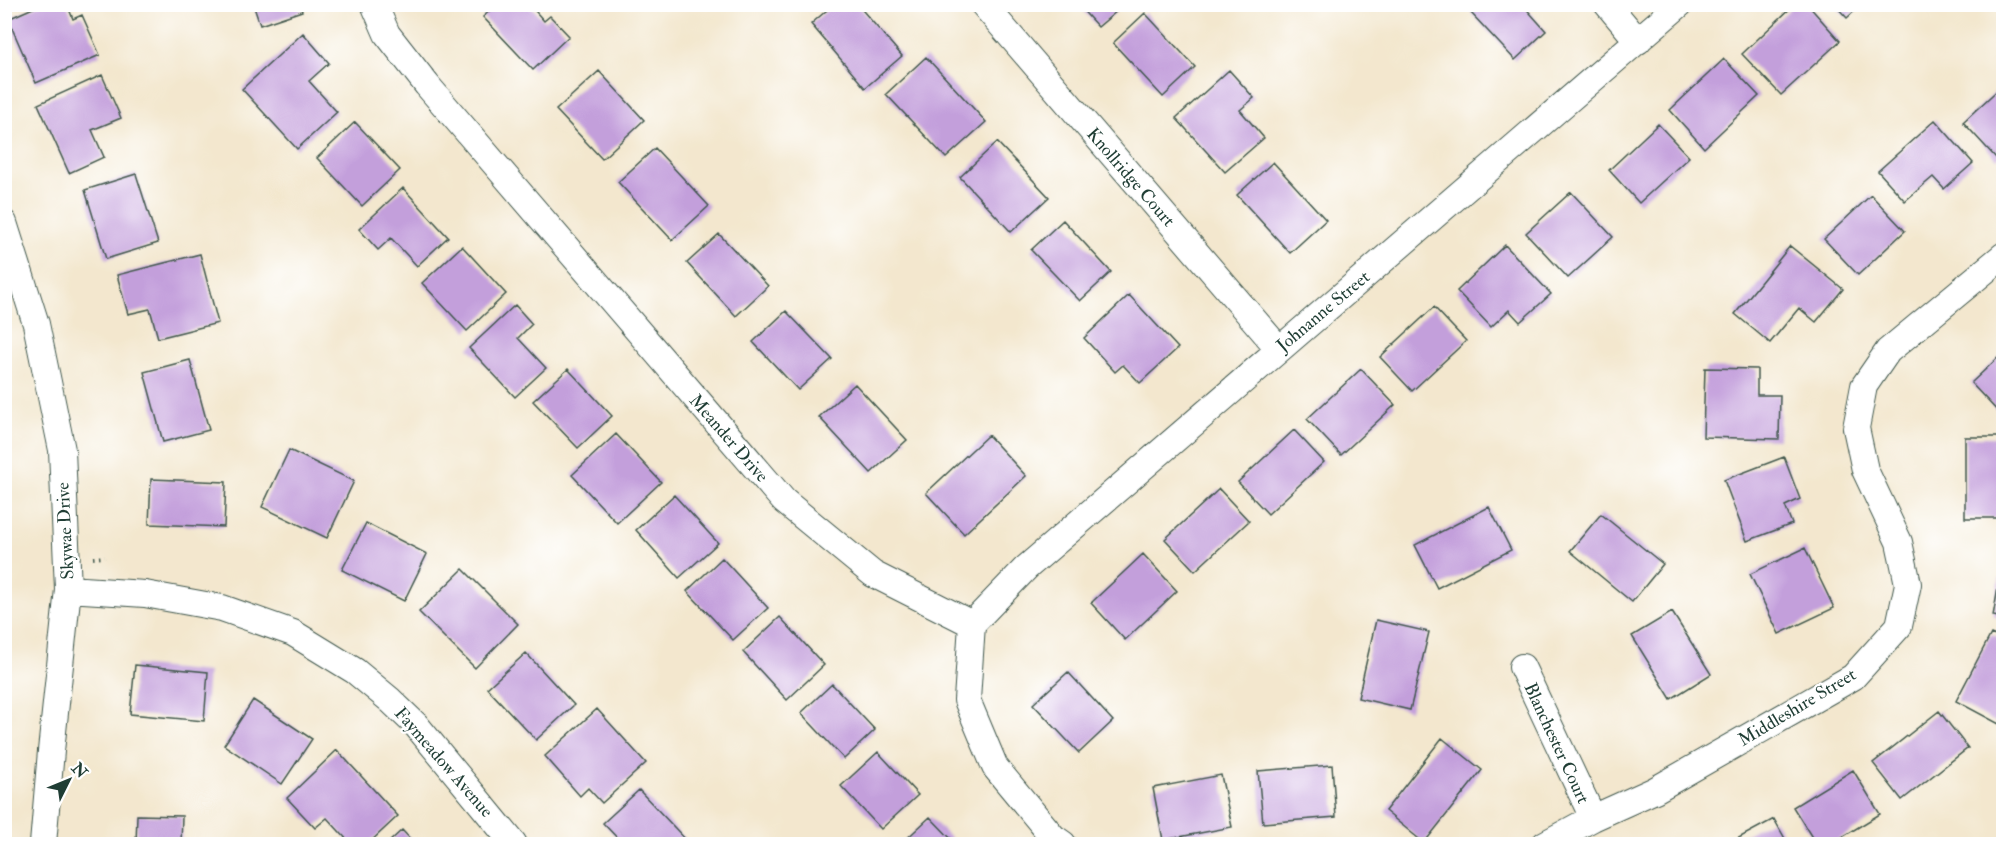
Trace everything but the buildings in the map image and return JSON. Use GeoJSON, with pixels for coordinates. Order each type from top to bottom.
{"type":"FeatureCollection","features":[{"type":"Feature","properties":{"kind":"street","name":"Meander Drive"},"geometry":{"type":"LineString","coordinates":[[374,4],[387,34],[427,85],[784,501],[873,574],[972,624]]}},
{"type":"Feature","properties":{"kind":"street","name":"Knollridge Court"},"geometry":{"type":"LineString","coordinates":[[983,4],[1279,349]]}},
{"type":"Feature","properties":{"kind":"street"},"geometry":{"type":"LineString","coordinates":[[1607,4],[1638,40]]}},
{"type":"Feature","properties":{"kind":"street","name":"Johnanne Street"},"geometry":{"type":"LineString","coordinates":[[972,624],[1026,568],[1479,180],[1680,4]]}},
{"type":"Feature","properties":{"kind":"street","name":"Skywae Drive"},"geometry":{"type":"LineString","coordinates":[[4,223],[36,324],[62,450],[68,589],[43,844]]}},
{"type":"Feature","properties":{"kind":"street","name":"Middleshire Street"},"geometry":{"type":"LineString","coordinates":[[1545,844],[1593,818],[1655,790],[1853,677],[1899,626],[1908,584],[1899,542],[1865,470],[1856,428],[1864,386],[1888,351],[2004,255]]}},
{"type":"Feature","properties":{"kind":"street","name":"Faymeadow Avenue"},"geometry":{"type":"LineString","coordinates":[[68,589],[145,594],[222,608],[293,633],[355,671],[390,699],[416,725],[514,844]]}},
{"type":"Feature","properties":{"kind":"street"},"geometry":{"type":"LineString","coordinates":[[972,624],[967,700],[995,767],[1053,837],[1063,844]]}},
{"type":"Feature","properties":{"kind":"street","name":"Blanchester Court"},"geometry":{"type":"LineString","coordinates":[[1522,668],[1593,818]]}},
{"type":"Feature","properties":{"kind":"path"},"geometry":{"type":"LineString","coordinates":[[93,558],[105,557]]}}]}
